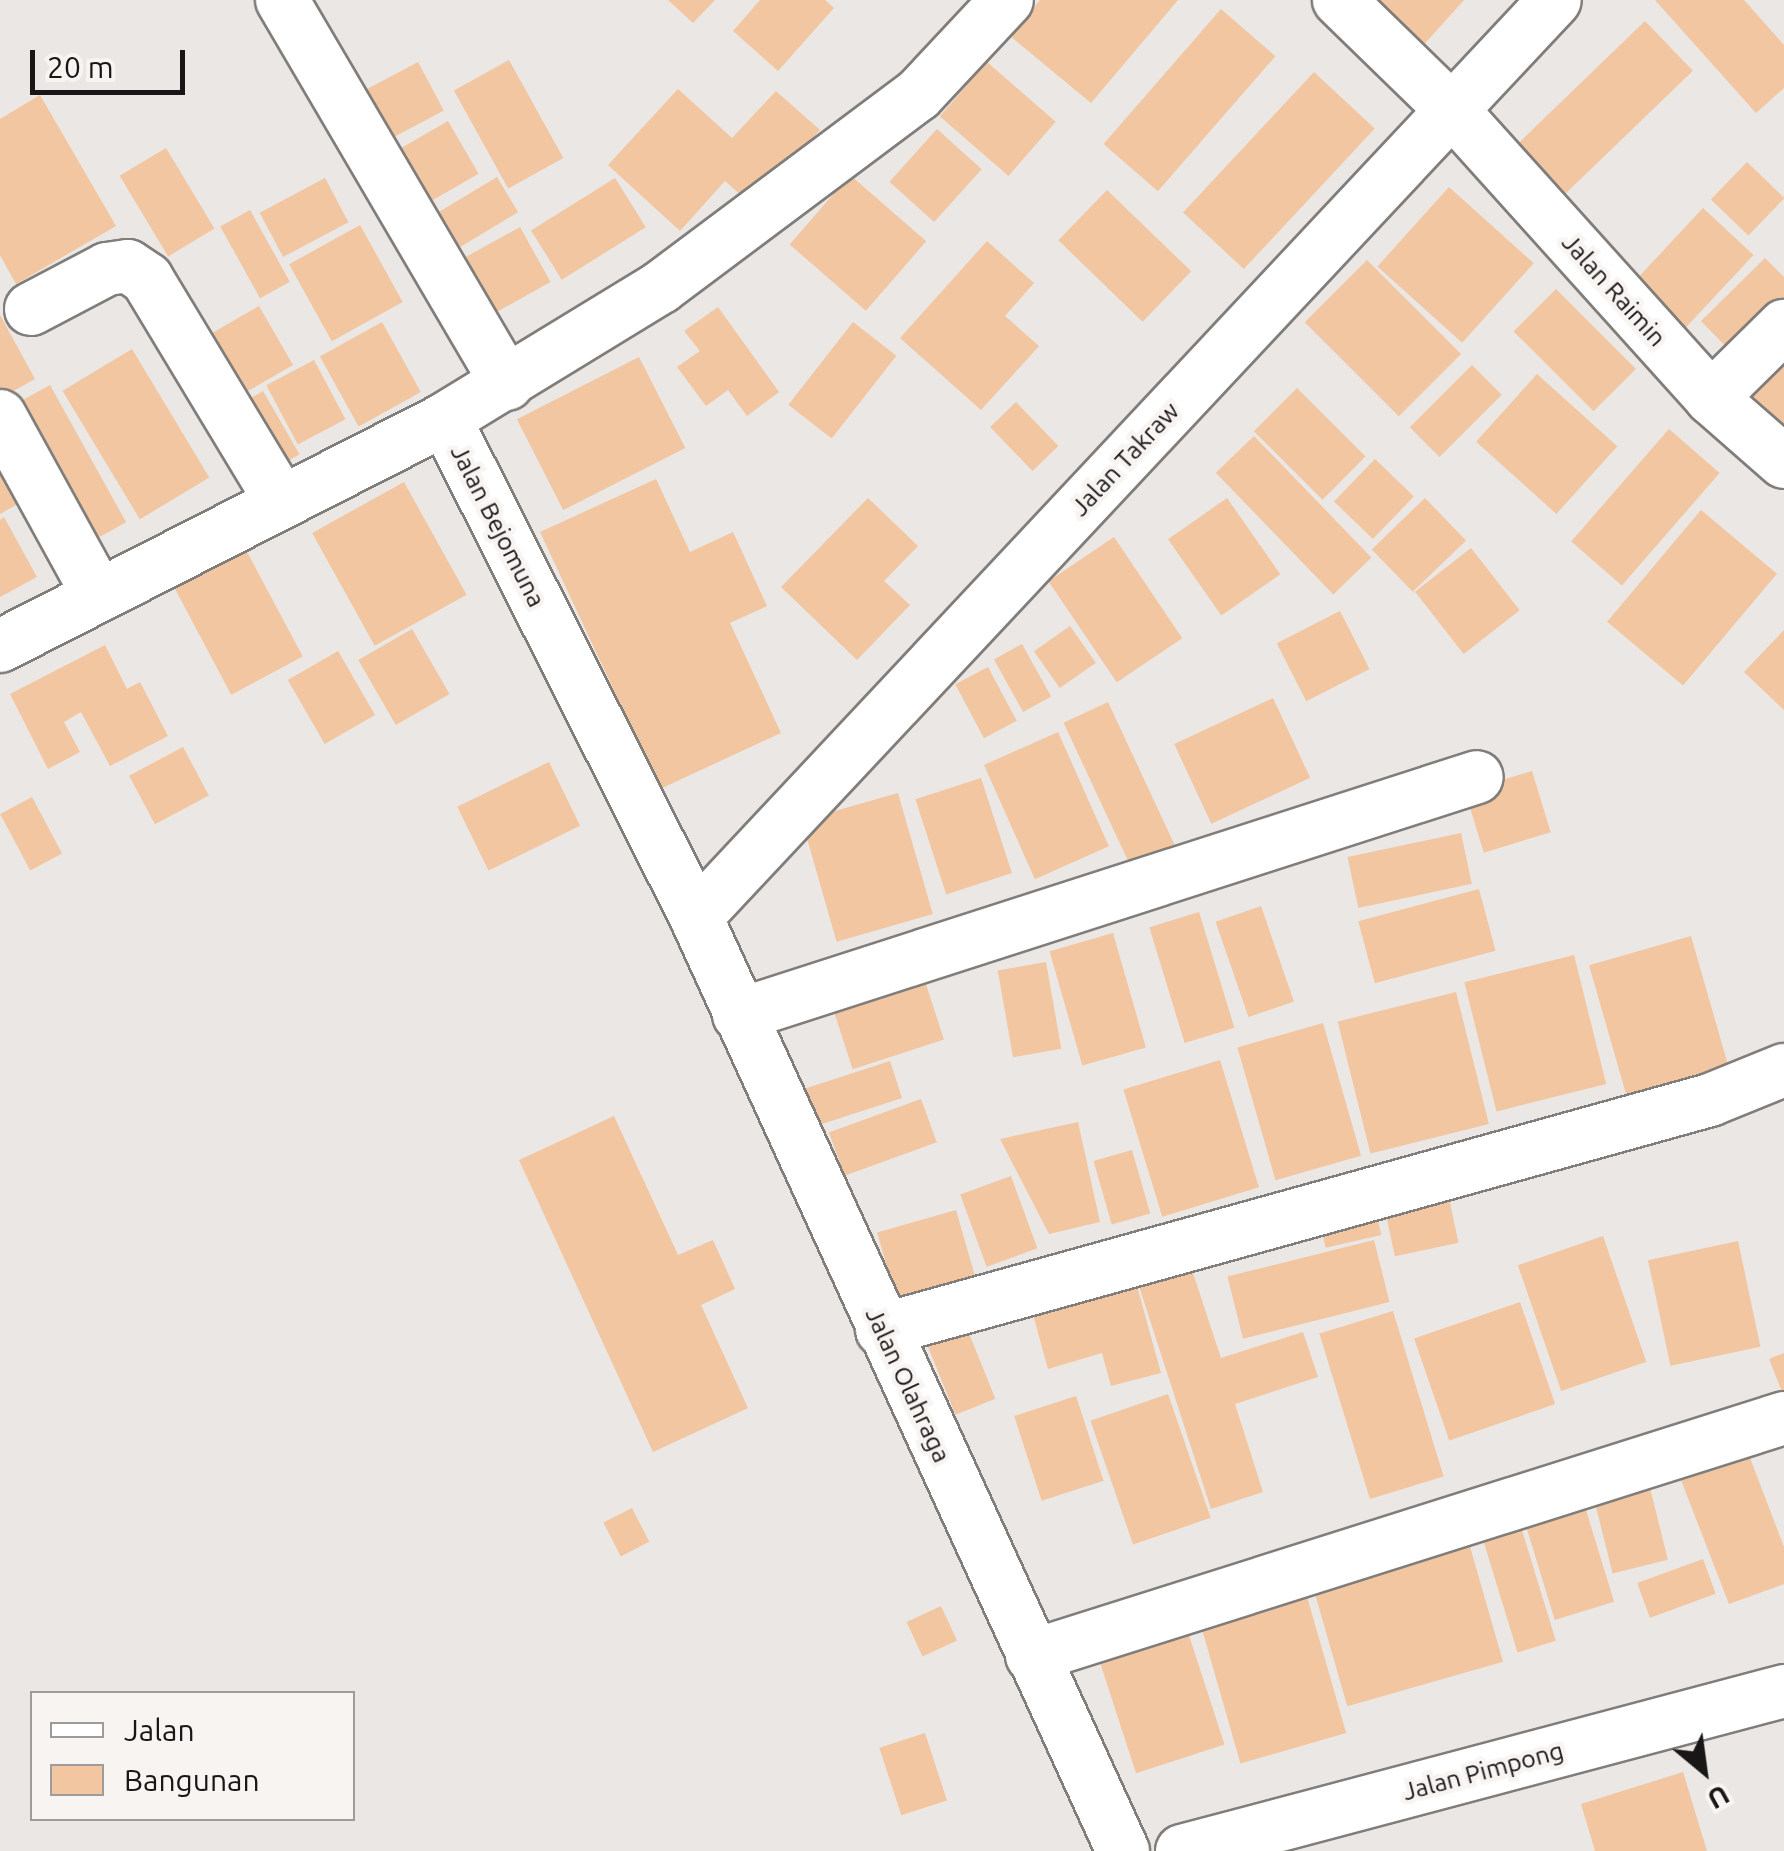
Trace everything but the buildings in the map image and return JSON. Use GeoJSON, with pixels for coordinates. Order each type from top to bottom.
{"type":"FeatureCollection","features":[{"type":"Feature","properties":{"kind":"street"},"geometry":{"type":"LineString","coordinates":[[282,0],[508,384]]}},
{"type":"Feature","properties":{"kind":"street"},"geometry":{"type":"LineString","coordinates":[[444,419],[508,384],[662,287],[904,106],[1007,0]]}},
{"type":"Feature","properties":{"kind":"street","name":"Jalan Raimin"},"geometry":{"type":"LineString","coordinates":[[1339,0],[1452,110],[1712,398],[1784,462]]}},
{"type":"Feature","properties":{"kind":"street","name":"Jalan Takraw"},"geometry":{"type":"LineString","coordinates":[[696,917],[1555,0]]}},
{"type":"Feature","properties":{"kind":"street"},"geometry":{"type":"LineString","coordinates":[[31,308],[107,269],[128,266],[147,279],[281,501]]}},
{"type":"Feature","properties":{"kind":"street"},"geometry":{"type":"LineString","coordinates":[[1712,398],[1784,326]]}},
{"type":"Feature","properties":{"kind":"street"},"geometry":{"type":"LineString","coordinates":[[0,416],[98,594]]}},
{"type":"Feature","properties":{"kind":"street","name":"Jalan Bejomuna"},"geometry":{"type":"LineString","coordinates":[[0,646],[444,419],[696,917]]}},
{"type":"Feature","properties":{"kind":"street"},"geometry":{"type":"LineString","coordinates":[[739,1014],[1477,777]]}},
{"type":"Feature","properties":{"kind":"street","name":"Jalan Olahraga"},"geometry":{"type":"LineString","coordinates":[[696,917],[1123,1851]]}},
{"type":"Feature","properties":{"kind":"street"},"geometry":{"type":"LineString","coordinates":[[882,1330],[1710,1100],[1784,1070]]}},
{"type":"Feature","properties":{"kind":"street"},"geometry":{"type":"LineString","coordinates":[[1032,1656],[1784,1418]]}},
{"type":"Feature","properties":{"kind":"street","name":"Jalan Pimpong"},"geometry":{"type":"LineString","coordinates":[[1182,1851],[1784,1691]]}}]}
